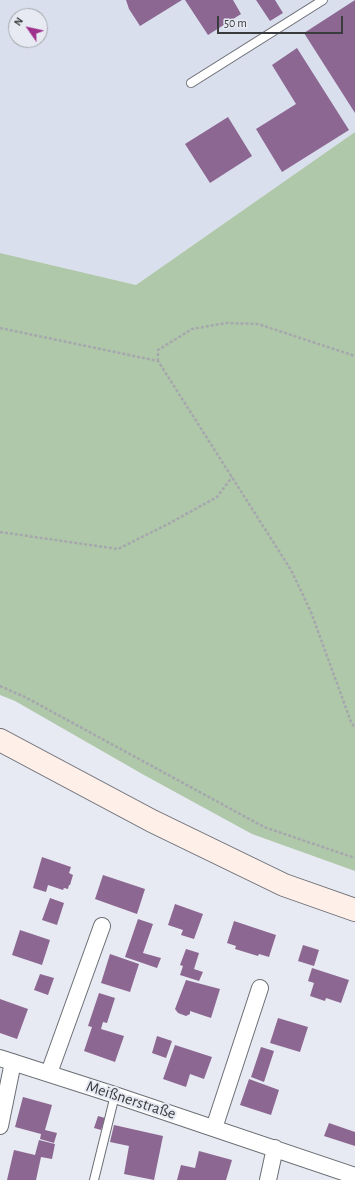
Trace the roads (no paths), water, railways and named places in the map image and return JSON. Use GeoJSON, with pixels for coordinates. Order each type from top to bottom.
{"type":"FeatureCollection","features":[{"type":"Feature","properties":{"kind":"main road"},"geometry":{"type":"LineString","coordinates":[[0,740],[152,821],[284,885],[355,910]]}},
{"type":"Feature","properties":{"kind":"street"},"geometry":{"type":"LineString","coordinates":[[49,1073],[102,926]]}},
{"type":"Feature","properties":{"kind":"street"},"geometry":{"type":"LineString","coordinates":[[214,1128],[260,988]]}},
{"type":"Feature","properties":{"kind":"street"},"geometry":{"type":"LineString","coordinates":[[0,1126],[6,1060]]}},
{"type":"Feature","properties":{"kind":"street","name":"Meißnerstraße"},"geometry":{"type":"LineString","coordinates":[[6,1060],[275,1148],[355,1176]]}},
{"type":"Feature","properties":{"kind":"street"},"geometry":{"type":"LineString","coordinates":[[268,1180],[275,1148]]}},
{"type":"Feature","properties":{"kind":"lane"},"geometry":{"type":"LineString","coordinates":[[191,83],[321,1]]}},
{"type":"Feature","properties":{"kind":"lane"},"geometry":{"type":"LineString","coordinates":[[94,1180],[115,1095]]}}]}
